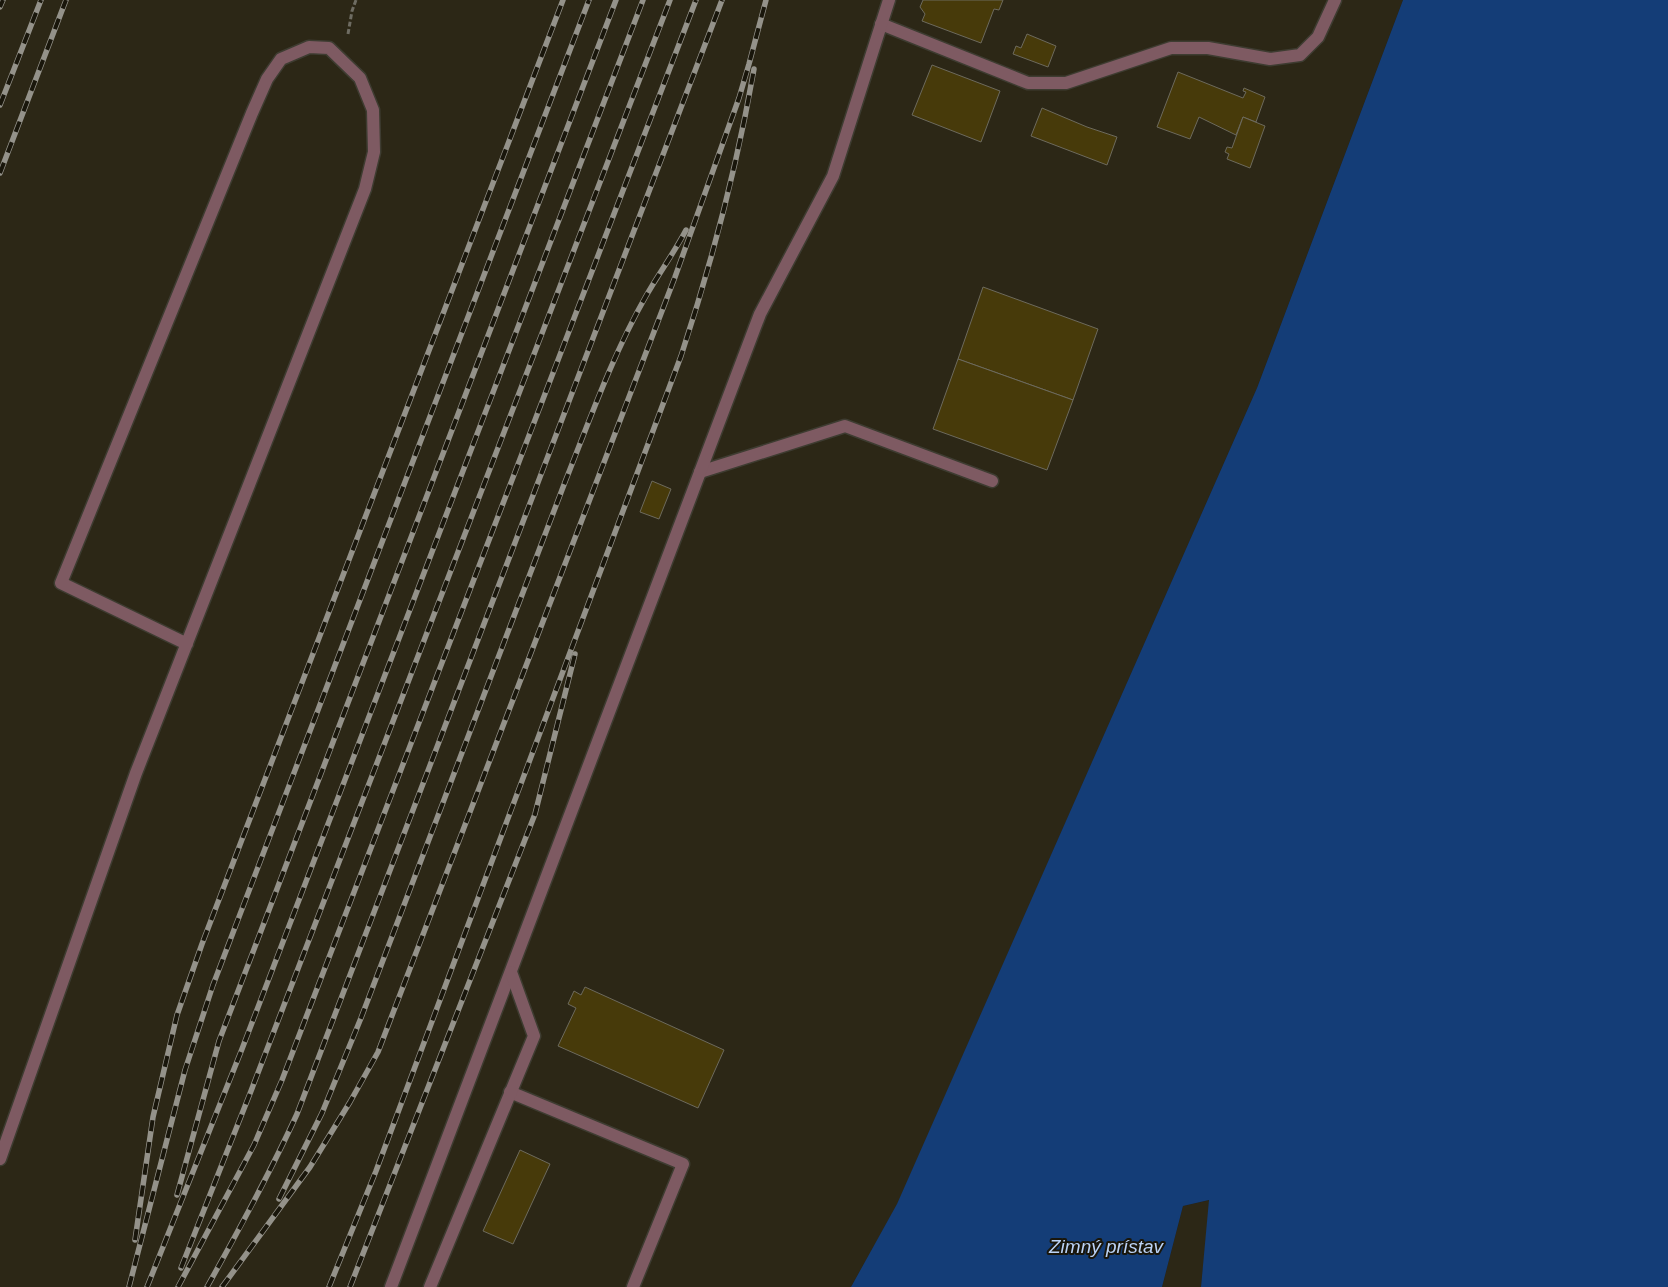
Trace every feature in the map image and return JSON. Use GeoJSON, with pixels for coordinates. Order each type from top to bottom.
{"type":"FeatureCollection","features":[{"type":"Feature","properties":{"kind":"lane"},"geometry":{"type":"LineString","coordinates":[[391,1287],[760,314],[832,176],[889,0]]}},
{"type":"Feature","properties":{"kind":"lane"},"geometry":{"type":"LineString","coordinates":[[881,24],[1028,83],[1066,83],[1171,48],[1208,48],[1270,59],[1300,55],[1318,37],[1335,0]]}},
{"type":"Feature","properties":{"kind":"lane"},"geometry":{"type":"LineString","coordinates":[[0,1159],[136,774],[364,190],[374,152],[373,110],[360,78],[330,48],[309,47],[281,59],[267,80],[252,112],[61,583],[186,644]]}},
{"type":"Feature","properties":{"kind":"lane"},"geometry":{"type":"LineString","coordinates":[[700,472],[845,426],[992,481]]}},
{"type":"Feature","properties":{"kind":"lane"},"geometry":{"type":"LineString","coordinates":[[430,1287],[534,1036],[511,972]]}},
{"type":"Feature","properties":{"kind":"lane"},"geometry":{"type":"LineString","coordinates":[[510,1092],[683,1164],[633,1287]]}},
{"type":"Feature","properties":{"kind":"path"},"geometry":{"type":"LineString","coordinates":[[344,62],[352,12],[356,0]]}},
{"type":"Feature","properties":{"kind":"shaded area"},"geometry":{"type":"Polygon","coordinates":[[[0,0],[1403,0],[1257,388],[897,1205],[851,1287],[0,1287],[0,0]]]}},
{"type":"Feature","properties":{"kind":"shaded area"},"geometry":{"type":"Polygon","coordinates":[[[1210,1200],[1201,1287],[1162,1287],[1183,1206],[1210,1200]]]}},
{"type":"Feature","properties":{"kind":"water","name":"Zimný prístav"},"geometry":{"type":"Polygon","coordinates":[[[1403,0],[1668,0],[1668,1287],[1201,1287],[1209,1200],[1183,1206],[1162,1287],[851,1287],[897,1204],[1257,388],[1403,0]]]}},
{"type":"Feature","properties":{"kind":"building"},"geometry":{"type":"Polygon","coordinates":[[[923,0],[1003,0],[999,10],[994,9],[981,43],[922,21],[925,14],[920,7],[923,0]]]}},
{"type":"Feature","properties":{"kind":"building"},"geometry":{"type":"Polygon","coordinates":[[[1027,34],[1056,46],[1048,67],[1013,54],[1016,46],[1021,48],[1027,34]]]}},
{"type":"Feature","properties":{"kind":"building"},"geometry":{"type":"Polygon","coordinates":[[[932,65],[1000,91],[981,142],[912,115],[932,65]]]}},
{"type":"Feature","properties":{"kind":"building"},"geometry":{"type":"Polygon","coordinates":[[[1178,72],[1243,98],[1246,92],[1243,91],[1244,88],[1265,97],[1256,122],[1243,117],[1236,135],[1199,117],[1190,139],[1157,127],[1178,72]]]}},
{"type":"Feature","properties":{"kind":"building"},"geometry":{"type":"Polygon","coordinates":[[[1042,108],[1117,137],[1107,165],[1031,136],[1042,108]]]}},
{"type":"Feature","properties":{"kind":"building"},"geometry":{"type":"Polygon","coordinates":[[[1243,117],[1265,126],[1250,168],[1227,159],[1229,154],[1225,152],[1227,147],[1232,148],[1243,117]]]}},
{"type":"Feature","properties":{"kind":"building"},"geometry":{"type":"Polygon","coordinates":[[[983,287],[1098,329],[1073,400],[958,359],[983,287]]]}},
{"type":"Feature","properties":{"kind":"building"},"geometry":{"type":"Polygon","coordinates":[[[958,359],[1073,400],[1047,470],[933,429],[958,359]]]}},
{"type":"Feature","properties":{"kind":"building"},"geometry":{"type":"Polygon","coordinates":[[[652,481],[671,489],[659,519],[640,512],[652,481]]]}},
{"type":"Feature","properties":{"kind":"building"},"geometry":{"type":"Polygon","coordinates":[[[585,987],[724,1050],[698,1108],[558,1046],[576,1008],[568,1004],[574,991],[581,995],[585,987]]]}},
{"type":"Feature","properties":{"kind":"building"},"geometry":{"type":"Polygon","coordinates":[[[520,1150],[550,1164],[513,1244],[483,1231],[520,1150]]]}},
{"type":"Feature","properties":{"kind":"railway"},"geometry":{"type":"LineString","coordinates":[[0,7],[3,0]]}},
{"type":"Feature","properties":{"kind":"railway"},"geometry":{"type":"LineString","coordinates":[[0,105],[41,0]]}},
{"type":"Feature","properties":{"kind":"railway"},"geometry":{"type":"LineString","coordinates":[[0,173],[66,0]]}},
{"type":"Feature","properties":{"kind":"railway"},"geometry":{"type":"LineString","coordinates":[[135,1240],[153,1117],[177,1015],[202,944],[563,0]]}},
{"type":"Feature","properties":{"kind":"railway"},"geometry":{"type":"LineString","coordinates":[[129,1287],[185,1070],[213,985],[589,0]]}},
{"type":"Feature","properties":{"kind":"railway"},"geometry":{"type":"LineString","coordinates":[[177,1195],[219,1041],[616,0]]}},
{"type":"Feature","properties":{"kind":"railway"},"geometry":{"type":"LineString","coordinates":[[147,1287],[242,1049],[643,0]]}},
{"type":"Feature","properties":{"kind":"railway"},"geometry":{"type":"LineString","coordinates":[[181,1268],[251,1091],[670,0]]}},
{"type":"Feature","properties":{"kind":"railway"},"geometry":{"type":"LineString","coordinates":[[178,1287],[254,1145],[282,1080],[696,0]]}},
{"type":"Feature","properties":{"kind":"railway"},"geometry":{"type":"LineString","coordinates":[[207,1287],[254,1201],[297,1114],[722,0]]}},
{"type":"Feature","properties":{"kind":"railway"},"geometry":{"type":"LineString","coordinates":[[222,1287],[310,1167],[378,1052],[675,277],[739,98],[766,0]]}},
{"type":"Feature","properties":{"kind":"railway"},"geometry":{"type":"LineString","coordinates":[[329,1287],[376,1171],[681,356],[723,214],[740,142],[754,69]]}},
{"type":"Feature","properties":{"kind":"railway"},"geometry":{"type":"LineString","coordinates":[[279,1199],[322,1113],[361,1018],[602,387],[634,318],[686,230]]}},
{"type":"Feature","properties":{"kind":"railway"},"geometry":{"type":"LineString","coordinates":[[350,1287],[535,814],[575,654]]}}]}
